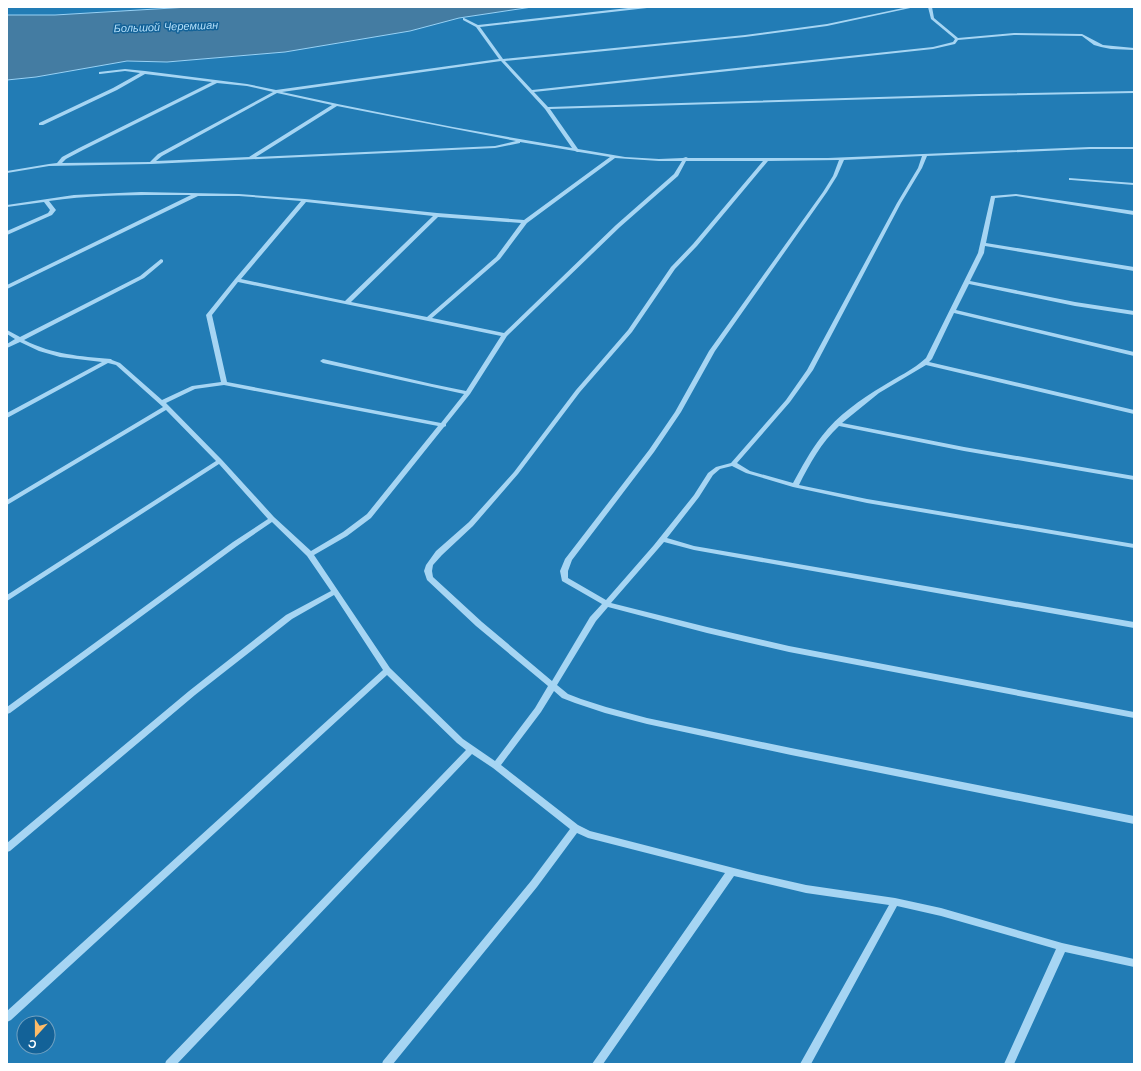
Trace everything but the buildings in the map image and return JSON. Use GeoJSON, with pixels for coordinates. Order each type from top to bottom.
{"type":"FeatureCollection","features":[{"type":"Feature","properties":{"kind":"street"},"geometry":{"type":"LineString","coordinates":[[477,26],[647,7]]}},
{"type":"Feature","properties":{"kind":"street"},"geometry":{"type":"LineString","coordinates":[[151,163],[160,155],[278,91],[502,60],[753,35],[844,23],[913,7]]}},
{"type":"Feature","properties":{"kind":"street"},"geometry":{"type":"LineString","coordinates":[[930,7],[932,18],[957,39]]}},
{"type":"Feature","properties":{"kind":"street"},"geometry":{"type":"LineString","coordinates":[[464,19],[477,26],[502,60],[547,108],[577,151]]}},
{"type":"Feature","properties":{"kind":"street"},"geometry":{"type":"LineString","coordinates":[[532,91],[933,48],[954,43],[957,39],[1014,34],[1082,35],[1089,37],[1096,44],[1104,47],[1134,49]]}},
{"type":"Feature","properties":{"kind":"street"},"geometry":{"type":"LineString","coordinates":[[100,73],[125,70],[217,81],[278,91],[336,105],[613,157],[659,160],[686,158],[842,158],[1090,148],[1134,148]]}},
{"type":"Feature","properties":{"kind":"street"},"geometry":{"type":"LineString","coordinates":[[41,124],[115,89],[145,72]]}},
{"type":"Feature","properties":{"kind":"street"},"geometry":{"type":"LineString","coordinates":[[59,164],[64,158],[81,149],[217,81]]}},
{"type":"Feature","properties":{"kind":"street"},"geometry":{"type":"LineString","coordinates":[[547,108],[979,94],[1134,92]]}},
{"type":"Feature","properties":{"kind":"street"},"geometry":{"type":"LineString","coordinates":[[251,158],[336,105]]}},
{"type":"Feature","properties":{"kind":"street"},"geometry":{"type":"LineString","coordinates":[[7,172],[59,164],[151,163],[458,149],[495,146],[523,141]]}},
{"type":"Feature","properties":{"kind":"street"},"geometry":{"type":"LineString","coordinates":[[496,766],[538,710],[593,619],[663,539],[697,496],[710,474],[718,468],[734,464],[788,401],[810,370],[899,203],[920,168],[925,155]]}},
{"type":"Feature","properties":{"kind":"street"},"geometry":{"type":"LineString","coordinates":[[429,318],[498,258],[525,222],[613,157]]}},
{"type":"Feature","properties":{"kind":"street"},"geometry":{"type":"LineString","coordinates":[[310,554],[345,534],[369,516],[444,425],[468,393],[506,335],[618,226],[676,175],[686,158]]}},
{"type":"Feature","properties":{"kind":"street"},"geometry":{"type":"LineString","coordinates":[[842,158],[832,182],[712,351],[678,412],[652,451],[569,559],[564,571],[565,579],[607,604],[662,619],[788,649],[1134,715]]}},
{"type":"Feature","properties":{"kind":"street"},"geometry":{"type":"LineString","coordinates":[[767,159],[696,245],[673,268],[630,331],[578,391],[516,473],[472,524],[439,553],[430,565],[428,571],[430,578],[479,624],[565,696],[579,702],[651,722],[733,740],[920,776],[1042,804],[1134,820]]}},
{"type":"Feature","properties":{"kind":"street"},"geometry":{"type":"LineString","coordinates":[[1071,179],[1134,184]]}},
{"type":"Feature","properties":{"kind":"street"},"geometry":{"type":"LineString","coordinates":[[7,206],[74,196],[141,193],[197,194],[305,200],[437,215],[525,222]]}},
{"type":"Feature","properties":{"kind":"street"},"geometry":{"type":"LineString","coordinates":[[7,287],[197,194]]}},
{"type":"Feature","properties":{"kind":"street"},"geometry":{"type":"LineString","coordinates":[[795,486],[810,457],[826,436],[884,388],[917,370],[929,359],[981,254],[993,197],[1002,195],[1016,195],[1134,213]]}},
{"type":"Feature","properties":{"kind":"street"},"geometry":{"type":"LineString","coordinates":[[7,234],[50,214],[53,210],[45,200]]}},
{"type":"Feature","properties":{"kind":"street"},"geometry":{"type":"LineString","coordinates":[[224,383],[209,315],[305,200]]}},
{"type":"Feature","properties":{"kind":"street"},"geometry":{"type":"LineString","coordinates":[[347,302],[437,215]]}},
{"type":"Feature","properties":{"kind":"street"},"geometry":{"type":"LineString","coordinates":[[983,244],[1134,269]]}},
{"type":"Feature","properties":{"kind":"street"},"geometry":{"type":"LineString","coordinates":[[7,346],[142,277],[162,261]]}},
{"type":"Feature","properties":{"kind":"street"},"geometry":{"type":"LineString","coordinates":[[237,280],[429,318],[506,335]]}},
{"type":"Feature","properties":{"kind":"street"},"geometry":{"type":"LineString","coordinates":[[968,282],[1075,304],[1134,313]]}},
{"type":"Feature","properties":{"kind":"street"},"geometry":{"type":"LineString","coordinates":[[954,311],[1134,354]]}},
{"type":"Feature","properties":{"kind":"street"},"geometry":{"type":"LineString","coordinates":[[7,332],[45,352],[78,358],[109,360],[118,364],[164,404],[220,461],[272,519],[310,554],[387,670],[460,740],[496,766],[574,828],[588,834],[731,872],[806,889],[895,902],[941,912],[1062,947],[1134,963]]}},
{"type":"Feature","properties":{"kind":"street"},"geometry":{"type":"LineString","coordinates":[[7,416],[109,360]]}},
{"type":"Feature","properties":{"kind":"street"},"geometry":{"type":"LineString","coordinates":[[323,361],[468,393]]}},
{"type":"Feature","properties":{"kind":"street"},"geometry":{"type":"LineString","coordinates":[[924,363],[1134,412]]}},
{"type":"Feature","properties":{"kind":"street"},"geometry":{"type":"LineString","coordinates":[[7,503],[164,404],[194,387],[224,383],[444,425]]}},
{"type":"Feature","properties":{"kind":"street"},"geometry":{"type":"LineString","coordinates":[[839,424],[964,449],[1134,478]]}},
{"type":"Feature","properties":{"kind":"street"},"geometry":{"type":"LineString","coordinates":[[7,598],[220,461]]}},
{"type":"Feature","properties":{"kind":"street"},"geometry":{"type":"LineString","coordinates":[[734,464],[748,472],[795,486],[867,501],[1134,546]]}},
{"type":"Feature","properties":{"kind":"street"},"geometry":{"type":"LineString","coordinates":[[7,711],[235,544],[272,519]]}},
{"type":"Feature","properties":{"kind":"street"},"geometry":{"type":"LineString","coordinates":[[663,539],[694,548],[1134,625]]}},
{"type":"Feature","properties":{"kind":"street"},"geometry":{"type":"LineString","coordinates":[[7,848],[78,791],[192,693],[289,617],[334,592]]}},
{"type":"Feature","properties":{"kind":"street"},"geometry":{"type":"LineString","coordinates":[[7,1017],[387,670]]}},
{"type":"Feature","properties":{"kind":"street"},"geometry":{"type":"LineString","coordinates":[[170,1064],[472,749]]}},
{"type":"Feature","properties":{"kind":"street"},"geometry":{"type":"LineString","coordinates":[[387,1064],[534,884],[574,828]]}},
{"type":"Feature","properties":{"kind":"street"},"geometry":{"type":"LineString","coordinates":[[597,1064],[731,872]]}},
{"type":"Feature","properties":{"kind":"street"},"geometry":{"type":"LineString","coordinates":[[805,1064],[895,902]]}},
{"type":"Feature","properties":{"kind":"street"},"geometry":{"type":"LineString","coordinates":[[1009,1064],[1062,947]]}},
{"type":"Feature","properties":{"kind":"shaded area"},"geometry":{"type":"Polygon","coordinates":[[[7,7],[189,7],[55,15],[7,15],[7,7]]]}},
{"type":"Feature","properties":{"kind":"shaded area"},"geometry":{"type":"Polygon","coordinates":[[[532,7],[1134,7],[1134,1064],[7,1064],[7,80],[36,77],[127,61],[167,62],[285,52],[410,31],[459,18],[532,7]]]}},
{"type":"Feature","properties":{"kind":"water","name":"Большой Черемшан"},"geometry":{"type":"Polygon","coordinates":[[[189,7],[532,7],[459,18],[410,31],[285,52],[167,62],[127,61],[36,77],[7,80],[7,15],[55,15],[189,7]]]}}]}
